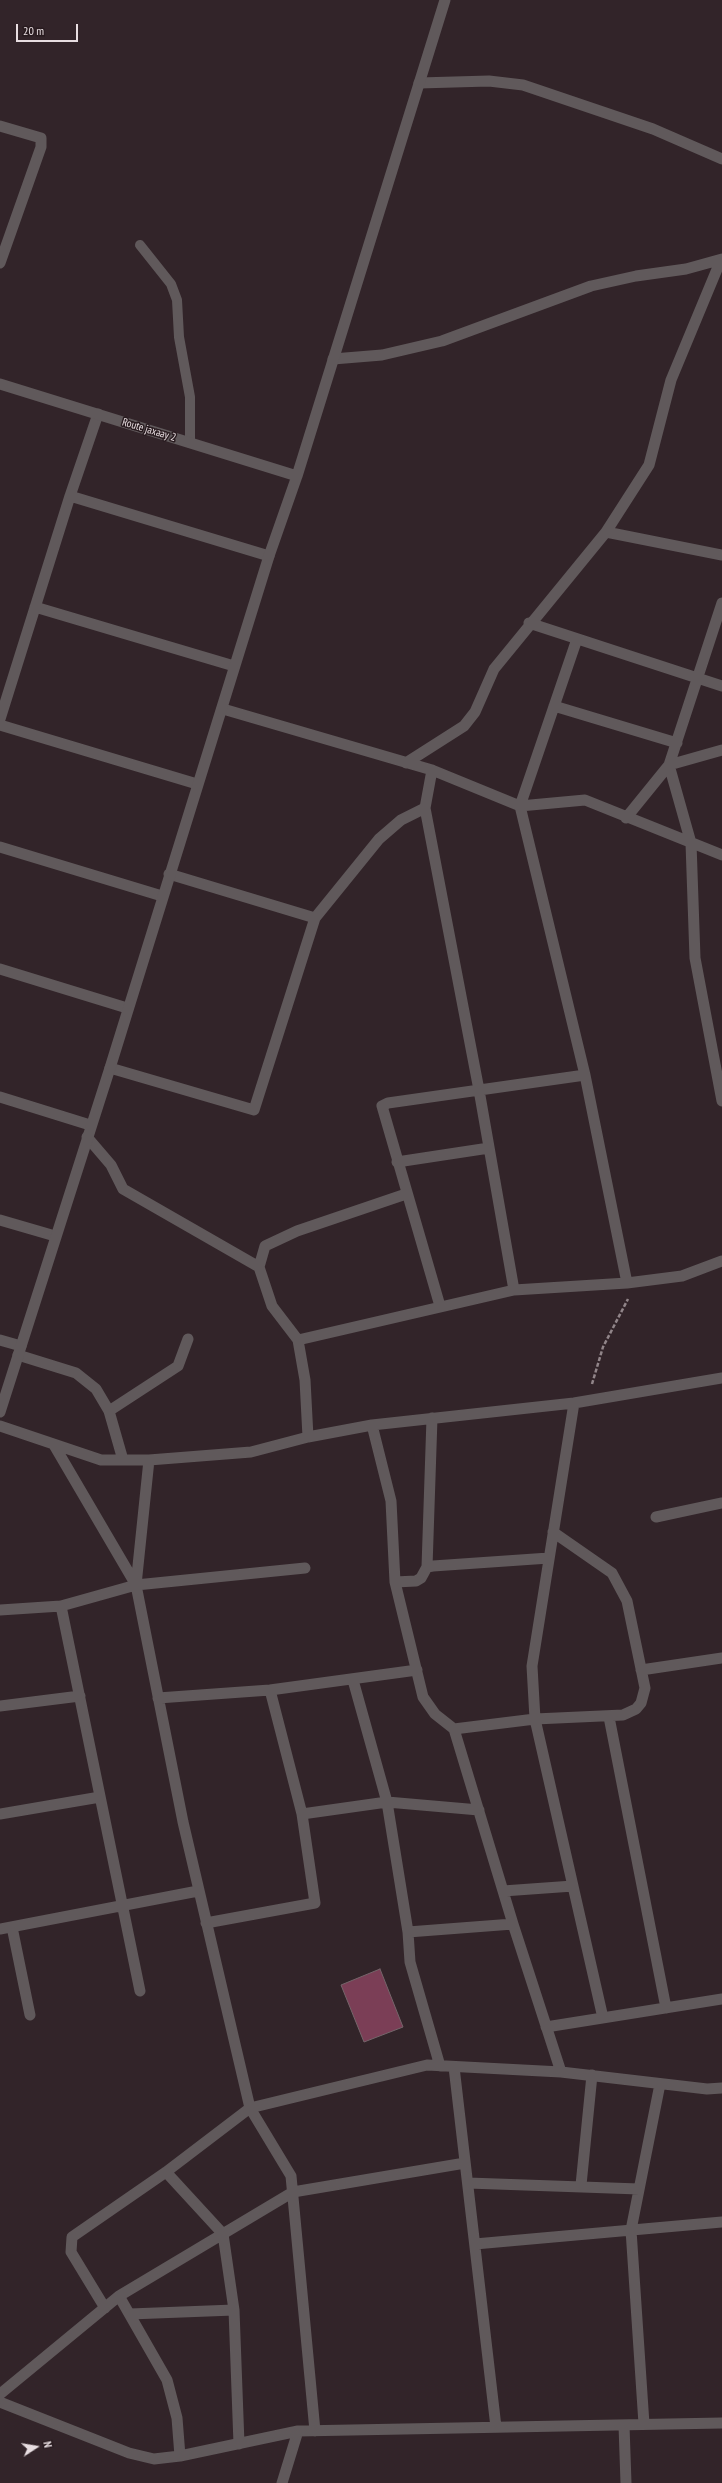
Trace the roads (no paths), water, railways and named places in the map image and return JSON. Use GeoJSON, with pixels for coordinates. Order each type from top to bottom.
{"type":"FeatureCollection","features":[{"type":"Feature","properties":{"kind":"street"},"geometry":{"type":"LineString","coordinates":[[0,1412],[86,1137],[110,1068],[127,1008],[197,784],[223,709],[234,666],[334,359],[445,0]]}},
{"type":"Feature","properties":{"kind":"street"},"geometry":{"type":"LineString","coordinates":[[419,83],[489,81],[523,85],[653,129],[722,158]]}},
{"type":"Feature","properties":{"kind":"street"},"geometry":{"type":"LineString","coordinates":[[0,126],[41,138],[42,147],[1,256]]}},
{"type":"Feature","properties":{"kind":"street"},"geometry":{"type":"LineString","coordinates":[[334,359],[382,355],[442,341],[591,286],[721,261]]}},
{"type":"Feature","properties":{"kind":"street"},"geometry":{"type":"LineString","coordinates":[[406,763],[464,726],[475,712],[494,669],[529,623],[606,532],[649,465],[671,380],[721,261]]}},
{"type":"Feature","properties":{"kind":"street","name":"Route jaxaay 2"},"geometry":{"type":"LineString","coordinates":[[0,384],[297,476]]}},
{"type":"Feature","properties":{"kind":"street"},"geometry":{"type":"LineString","coordinates":[[0,719],[70,496],[98,414]]}},
{"type":"Feature","properties":{"kind":"street"},"geometry":{"type":"LineString","coordinates":[[70,496],[269,556]]}},
{"type":"Feature","properties":{"kind":"street"},"geometry":{"type":"LineString","coordinates":[[606,532],[722,554]]}},
{"type":"Feature","properties":{"kind":"street"},"geometry":{"type":"LineString","coordinates":[[626,818],[669,765],[699,678],[722,603]]}},
{"type":"Feature","properties":{"kind":"street"},"geometry":{"type":"LineString","coordinates":[[35,607],[234,666]]}},
{"type":"Feature","properties":{"kind":"street"},"geometry":{"type":"LineString","coordinates":[[529,623],[722,686]]}},
{"type":"Feature","properties":{"kind":"street"},"geometry":{"type":"LineString","coordinates":[[577,639],[520,806],[585,1075],[632,1282]]}},
{"type":"Feature","properties":{"kind":"street"},"geometry":{"type":"LineString","coordinates":[[554,706],[677,742]]}},
{"type":"Feature","properties":{"kind":"street"},"geometry":{"type":"LineString","coordinates":[[223,709],[432,770],[520,806],[585,800],[626,818],[722,855]]}},
{"type":"Feature","properties":{"kind":"street"},"geometry":{"type":"LineString","coordinates":[[0,725],[197,784]]}},
{"type":"Feature","properties":{"kind":"street"},"geometry":{"type":"LineString","coordinates":[[669,765],[722,750]]}},
{"type":"Feature","properties":{"kind":"street"},"geometry":{"type":"LineString","coordinates":[[669,765],[691,843],[695,958],[722,1101]]}},
{"type":"Feature","properties":{"kind":"street"},"geometry":{"type":"LineString","coordinates":[[432,770],[425,808],[479,1090],[514,1290]]}},
{"type":"Feature","properties":{"kind":"street"},"geometry":{"type":"LineString","coordinates":[[110,1068],[254,1110],[315,918],[379,839],[401,820],[425,808]]}},
{"type":"Feature","properties":{"kind":"street"},"geometry":{"type":"LineString","coordinates":[[0,847],[162,896]]}},
{"type":"Feature","properties":{"kind":"street"},"geometry":{"type":"LineString","coordinates":[[169,874],[315,918]]}},
{"type":"Feature","properties":{"kind":"street"},"geometry":{"type":"LineString","coordinates":[[0,969],[127,1008]]}},
{"type":"Feature","properties":{"kind":"street"},"geometry":{"type":"LineString","coordinates":[[440,1306],[406,1194],[382,1106],[388,1103],[585,1075]]}},
{"type":"Feature","properties":{"kind":"street"},"geometry":{"type":"LineString","coordinates":[[0,1098],[90,1126]]}},
{"type":"Feature","properties":{"kind":"street"},"geometry":{"type":"LineString","coordinates":[[86,1137],[110,1165],[123,1189],[259,1267]]}},
{"type":"Feature","properties":{"kind":"street"},"geometry":{"type":"LineString","coordinates":[[397,1162],[489,1148]]}},
{"type":"Feature","properties":{"kind":"street"},"geometry":{"type":"LineString","coordinates":[[308,1437],[305,1380],[298,1340],[272,1306],[259,1267],[265,1246],[297,1231],[406,1194]]}},
{"type":"Feature","properties":{"kind":"street"},"geometry":{"type":"LineString","coordinates":[[0,1220],[55,1236]]}},
{"type":"Feature","properties":{"kind":"street"},"geometry":{"type":"LineString","coordinates":[[298,1340],[514,1290],[632,1282],[682,1276],[722,1261]]}},
{"type":"Feature","properties":{"kind":"street"},"geometry":{"type":"LineString","coordinates":[[109,1411],[178,1366],[188,1339]]}},
{"type":"Feature","properties":{"kind":"street"},"geometry":{"type":"LineString","coordinates":[[0,1340],[20,1350],[76,1373],[96,1389],[109,1411],[123,1460]]}},
{"type":"Feature","properties":{"kind":"street"},"geometry":{"type":"LineString","coordinates":[[0,1426],[101,1460],[149,1460],[251,1452],[308,1437],[372,1425],[574,1403],[722,1378]]}},
{"type":"Feature","properties":{"kind":"street"},"geometry":{"type":"LineString","coordinates":[[574,1403],[532,1666],[535,1720],[603,2018]]}},
{"type":"Feature","properties":{"kind":"street"},"geometry":{"type":"LineString","coordinates":[[395,1582],[416,1581],[421,1578],[427,1567],[432,1418]]}},
{"type":"Feature","properties":{"kind":"street"},"geometry":{"type":"LineString","coordinates":[[372,1425],[391,1501],[395,1582],[423,1697],[435,1714],[454,1729],[513,1924],[561,2072]]}},
{"type":"Feature","properties":{"kind":"street"},"geometry":{"type":"LineString","coordinates":[[54,1444],[136,1585]]}},
{"type":"Feature","properties":{"kind":"street"},"geometry":{"type":"LineString","coordinates":[[149,1460],[136,1585],[198,1892],[250,2108],[291,2176],[315,2431]]}},
{"type":"Feature","properties":{"kind":"street"},"geometry":{"type":"LineString","coordinates":[[656,1517],[722,1504]]}},
{"type":"Feature","properties":{"kind":"street"},"geometry":{"type":"LineString","coordinates":[[454,1729],[535,1720],[609,1717],[623,1715],[636,1709],[641,1703],[644,1688],[627,1601],[612,1573],[553,1532]]}},
{"type":"Feature","properties":{"kind":"street"},"geometry":{"type":"LineString","coordinates":[[427,1567],[549,1558]]}},
{"type":"Feature","properties":{"kind":"street"},"geometry":{"type":"LineString","coordinates":[[0,1610],[61,1606],[136,1585],[305,1568]]}},
{"type":"Feature","properties":{"kind":"street"},"geometry":{"type":"LineString","coordinates":[[61,1606],[140,1991]]}},
{"type":"Feature","properties":{"kind":"street"},"geometry":{"type":"LineString","coordinates":[[641,1670],[722,1658]]}},
{"type":"Feature","properties":{"kind":"street"},"geometry":{"type":"LineString","coordinates":[[158,1698],[270,1690],[353,1680],[417,1670]]}},
{"type":"Feature","properties":{"kind":"street"},"geometry":{"type":"LineString","coordinates":[[353,1680],[386,1802],[408,1932],[410,1962],[440,2066]]}},
{"type":"Feature","properties":{"kind":"street"},"geometry":{"type":"LineString","coordinates":[[206,1924],[314,1903],[302,1814],[270,1690]]}},
{"type":"Feature","properties":{"kind":"street"},"geometry":{"type":"LineString","coordinates":[[0,1706],[80,1696]]}},
{"type":"Feature","properties":{"kind":"street"},"geometry":{"type":"LineString","coordinates":[[609,1717],[666,2008]]}},
{"type":"Feature","properties":{"kind":"street"},"geometry":{"type":"LineString","coordinates":[[0,1814],[100,1797]]}},
{"type":"Feature","properties":{"kind":"street"},"geometry":{"type":"LineString","coordinates":[[302,1814],[386,1802],[479,1810]]}},
{"type":"Feature","properties":{"kind":"street"},"geometry":{"type":"LineString","coordinates":[[503,1891],[573,1886]]}},
{"type":"Feature","properties":{"kind":"street"},"geometry":{"type":"LineString","coordinates":[[0,1929],[198,1892]]}},
{"type":"Feature","properties":{"kind":"street"},"geometry":{"type":"LineString","coordinates":[[408,1932],[513,1924]]}},
{"type":"Feature","properties":{"kind":"street"},"geometry":{"type":"LineString","coordinates":[[12,1927],[30,2015]]}},
{"type":"Feature","properties":{"kind":"street"},"geometry":{"type":"LineString","coordinates":[[546,2027],[722,1999]]}},
{"type":"Feature","properties":{"kind":"street"},"geometry":{"type":"LineString","coordinates":[[105,2308],[71,2252],[72,2237],[166,2172],[250,2108],[427,2065],[561,2072],[707,2089],[722,2088]]}},
{"type":"Feature","properties":{"kind":"street"},"geometry":{"type":"LineString","coordinates":[[454,2067],[496,2427]]}},
{"type":"Feature","properties":{"kind":"street"},"geometry":{"type":"LineString","coordinates":[[581,2185],[592,2075]]}},
{"type":"Feature","properties":{"kind":"street"},"geometry":{"type":"LineString","coordinates":[[644,2424],[632,2230],[660,2084]]}},
{"type":"Feature","properties":{"kind":"street"},"geometry":{"type":"LineString","coordinates":[[0,2394],[119,2296],[293,2192],[465,2163]]}},
{"type":"Feature","properties":{"kind":"street"},"geometry":{"type":"LineString","coordinates":[[166,2172],[223,2234],[234,2310],[239,2444]]}},
{"type":"Feature","properties":{"kind":"street"},"geometry":{"type":"LineString","coordinates":[[468,2183],[581,2185],[639,2189]]}},
{"type":"Feature","properties":{"kind":"street"},"geometry":{"type":"LineString","coordinates":[[474,2244],[722,2222]]}},
{"type":"Feature","properties":{"kind":"street"},"geometry":{"type":"LineString","coordinates":[[119,2296],[166,2380],[177,2418],[180,2456]]}},
{"type":"Feature","properties":{"kind":"street"},"geometry":{"type":"LineString","coordinates":[[130,2314],[234,2310]]}},
{"type":"Feature","properties":{"kind":"street"},"geometry":{"type":"LineString","coordinates":[[0,2402],[129,2453],[154,2459],[180,2456],[298,2431],[722,2423]]}},
{"type":"Feature","properties":{"kind":"street"},"geometry":{"type":"LineString","coordinates":[[624,2425],[626,2483]]}},
{"type":"Feature","properties":{"kind":"street"},"geometry":{"type":"LineString","coordinates":[[282,2483],[298,2431]]}},
{"type":"Feature","properties":{"kind":"lane"},"geometry":{"type":"LineString","coordinates":[[140,245],[171,284],[177,300],[179,337],[190,397],[190,443]]}}]}
